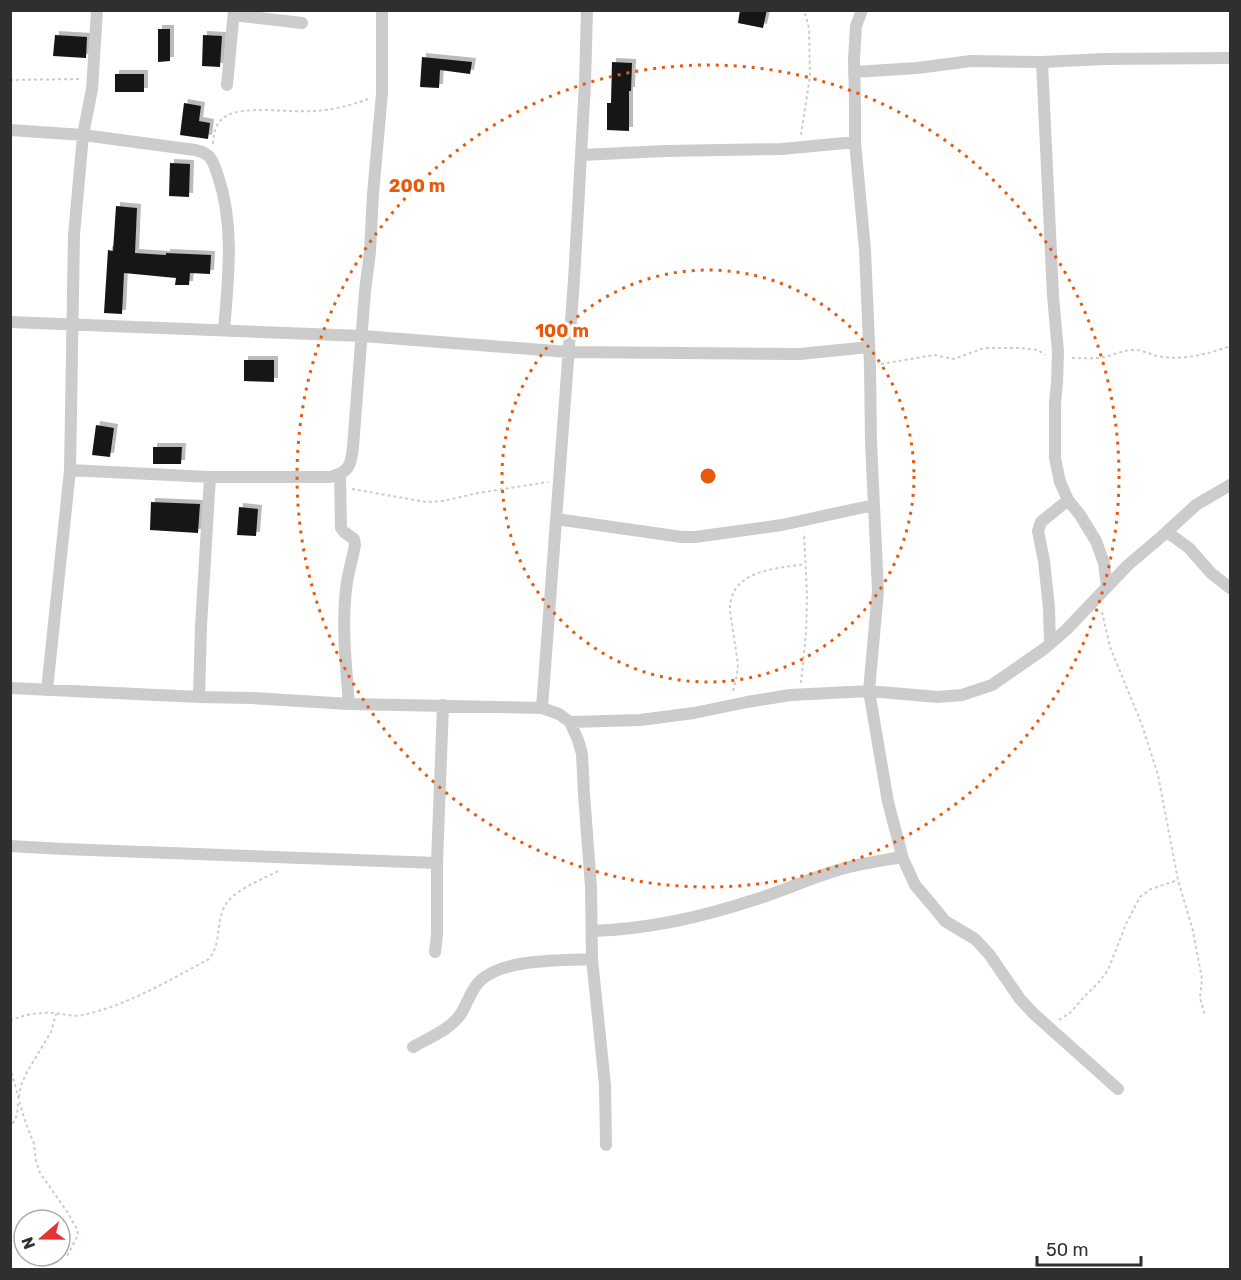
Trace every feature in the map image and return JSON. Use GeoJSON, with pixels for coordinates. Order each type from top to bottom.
{"type":"FeatureCollection","features":[{"type":"Feature","properties":{"kind":"street"},"geometry":{"type":"LineString","coordinates":[[47,690],[70,470],[74,235],[83,135],[93,80],[97,10]]}},
{"type":"Feature","properties":{"kind":"street"},"geometry":{"type":"LineString","coordinates":[[349,704],[346,665],[346,602],[347,584],[355,545],[354,539],[341,528],[340,481],[351,462],[363,336],[382,93],[382,10]]}},
{"type":"Feature","properties":{"kind":"street"},"geometry":{"type":"LineString","coordinates":[[542,708],[569,352],[587,10]]}},
{"type":"Feature","properties":{"kind":"street"},"geometry":{"type":"LineString","coordinates":[[862,10],[856,26],[855,142],[870,366],[878,591],[869,691],[888,802],[902,856],[915,885],[945,921],[975,939],[1020,999],[1047,1028],[1118,1089]]}},
{"type":"Feature","properties":{"kind":"street"},"geometry":{"type":"LineString","coordinates":[[226,85],[234,13],[302,23]]}},
{"type":"Feature","properties":{"kind":"street"},"geometry":{"type":"LineString","coordinates":[[854,72],[917,68],[970,61],[1042,62],[1230,58]]}},
{"type":"Feature","properties":{"kind":"street"},"geometry":{"type":"LineString","coordinates":[[1042,62],[1057,357],[1055,458],[1060,482],[1068,500],[1096,541],[1104,563],[1103,590]]}},
{"type":"Feature","properties":{"kind":"street"},"geometry":{"type":"LineString","coordinates":[[10,130],[83,135],[195,150],[211,159],[219,179],[227,215],[229,255],[224,330]]}},
{"type":"Feature","properties":{"kind":"street"},"geometry":{"type":"LineString","coordinates":[[581,155],[782,149],[855,142]]}},
{"type":"Feature","properties":{"kind":"street"},"geometry":{"type":"LineString","coordinates":[[10,322],[363,336],[569,352],[800,354],[869,347]]}},
{"type":"Feature","properties":{"kind":"street"},"geometry":{"type":"LineString","coordinates":[[70,470],[210,477],[330,477],[340,481]]}},
{"type":"Feature","properties":{"kind":"street"},"geometry":{"type":"LineString","coordinates":[[199,698],[210,477]]}},
{"type":"Feature","properties":{"kind":"street"},"geometry":{"type":"LineString","coordinates":[[570,722],[640,720],[800,695],[869,691],[938,697],[963,695],[992,685],[1044,650],[1128,565],[1196,505],[1230,485]]}},
{"type":"Feature","properties":{"kind":"street"},"geometry":{"type":"LineString","coordinates":[[1050,644],[1048,598],[1038,531],[1041,522],[1068,500]]}},
{"type":"Feature","properties":{"kind":"street"},"geometry":{"type":"LineString","coordinates":[[556,519],[682,537],[712,535],[803,521],[874,505]]}},
{"type":"Feature","properties":{"kind":"street"},"geometry":{"type":"LineString","coordinates":[[1167,532],[1190,548],[1211,573],[1230,588]]}},
{"type":"Feature","properties":{"kind":"street"},"geometry":{"type":"LineString","coordinates":[[10,688],[349,704],[542,708],[559,714],[570,722],[582,754],[591,887],[592,959],[605,1085],[606,1145]]}},
{"type":"Feature","properties":{"kind":"street"},"geometry":{"type":"LineString","coordinates":[[435,952],[436,863],[444,705]]}},
{"type":"Feature","properties":{"kind":"street"},"geometry":{"type":"LineString","coordinates":[[10,846],[436,863]]}},
{"type":"Feature","properties":{"kind":"street"},"geometry":{"type":"LineString","coordinates":[[592,931],[653,927],[689,919],[758,899],[837,870],[902,856]]}},
{"type":"Feature","properties":{"kind":"street"},"geometry":{"type":"LineString","coordinates":[[413,1047],[450,1026],[461,1014],[472,990],[496,970],[528,963],[592,959]]}},
{"type":"Feature","properties":{"kind":"path"},"geometry":{"type":"LineString","coordinates":[[799,147],[810,76],[809,28],[804,10]]}},
{"type":"Feature","properties":{"kind":"path"},"geometry":{"type":"LineString","coordinates":[[10,80],[93,80]]}},
{"type":"Feature","properties":{"kind":"path"},"geometry":{"type":"LineString","coordinates":[[211,159],[216,125],[224,117],[249,111],[336,109],[382,93]]}},
{"type":"Feature","properties":{"kind":"path"},"geometry":{"type":"LineString","coordinates":[[870,366],[934,356],[954,359],[984,348],[1038,350],[1046,356],[1088,359],[1136,350],[1171,358],[1194,356],[1230,346]]}},
{"type":"Feature","properties":{"kind":"path"},"geometry":{"type":"LineString","coordinates":[[340,481],[426,502],[559,480]]}},
{"type":"Feature","properties":{"kind":"path"},"geometry":{"type":"LineString","coordinates":[[800,695],[807,596],[803,521]]}},
{"type":"Feature","properties":{"kind":"path"},"geometry":{"type":"LineString","coordinates":[[730,705],[738,664],[730,611],[733,591],[749,576],[805,564]]}},
{"type":"Feature","properties":{"kind":"path"},"geometry":{"type":"LineString","coordinates":[[1103,590],[1110,647],[1142,725],[1158,776],[1178,880],[1193,931],[1202,979],[1200,998],[1205,1015]]}},
{"type":"Feature","properties":{"kind":"path"},"geometry":{"type":"LineString","coordinates":[[10,1021],[40,1013],[81,1016],[135,998],[209,959],[215,951],[223,909],[231,897],[301,858]]}},
{"type":"Feature","properties":{"kind":"path"},"geometry":{"type":"LineString","coordinates":[[1047,1028],[1071,1012],[1108,970],[1126,924],[1140,897],[1151,889],[1178,880]]}},
{"type":"Feature","properties":{"kind":"path"},"geometry":{"type":"LineString","coordinates":[[10,1129],[17,1115],[21,1085],[51,1032],[56,1014]]}},
{"type":"Feature","properties":{"kind":"path"},"geometry":{"type":"LineString","coordinates":[[10,1067],[34,1144],[40,1173],[64,1208]]}},
{"type":"Feature","properties":{"kind":"path"},"geometry":{"type":"LineString","coordinates":[[72,1220],[78,1235],[72,1246]]}},
{"type":"Feature","properties":{"kind":"building"},"geometry":{"type":"Polygon","coordinates":[[[740,10],[767,10],[763,28],[738,23],[740,10]]]}},
{"type":"Feature","properties":{"kind":"building"},"geometry":{"type":"Polygon","coordinates":[[[158,29],[170,29],[170,61],[158,62],[158,29]]]}},
{"type":"Feature","properties":{"kind":"building"},"geometry":{"type":"Polygon","coordinates":[[[55,35],[87,37],[86,58],[53,56],[55,35]]]}},
{"type":"Feature","properties":{"kind":"building"},"geometry":{"type":"Polygon","coordinates":[[[203,35],[222,36],[220,67],[202,66],[203,35]]]}},
{"type":"Feature","properties":{"kind":"building"},"geometry":{"type":"Polygon","coordinates":[[[422,57],[472,62],[470,74],[440,70],[439,88],[420,87],[422,57]]]}},
{"type":"Feature","properties":{"kind":"building"},"geometry":{"type":"Polygon","coordinates":[[[612,62],[632,63],[629,131],[607,130],[607,103],[611,103],[612,62]]]}},
{"type":"Feature","properties":{"kind":"building"},"geometry":{"type":"Polygon","coordinates":[[[115,74],[144,74],[144,92],[115,92],[115,74]]]}},
{"type":"Feature","properties":{"kind":"building"},"geometry":{"type":"Polygon","coordinates":[[[184,103],[201,106],[199,121],[210,123],[208,139],[180,135],[184,103]]]}},
{"type":"Feature","properties":{"kind":"building"},"geometry":{"type":"Polygon","coordinates":[[[170,163],[190,164],[189,197],[169,196],[170,163]]]}},
{"type":"Feature","properties":{"kind":"building"},"geometry":{"type":"Polygon","coordinates":[[[116,206],[137,208],[135,253],[211,255],[210,274],[190,273],[189,285],[175,285],[176,278],[124,273],[122,314],[104,313],[108,250],[113,251],[116,206]]]}},
{"type":"Feature","properties":{"kind":"building"},"geometry":{"type":"Polygon","coordinates":[[[244,360],[274,360],[274,382],[244,381],[244,360]]]}},
{"type":"Feature","properties":{"kind":"building"},"geometry":{"type":"Polygon","coordinates":[[[96,425],[114,428],[110,457],[92,455],[96,425]]]}},
{"type":"Feature","properties":{"kind":"building"},"geometry":{"type":"Polygon","coordinates":[[[153,447],[182,447],[181,464],[153,464],[153,447]]]}},
{"type":"Feature","properties":{"kind":"building"},"geometry":{"type":"Polygon","coordinates":[[[151,502],[200,504],[198,533],[150,530],[151,502]]]}},
{"type":"Feature","properties":{"kind":"building"},"geometry":{"type":"Polygon","coordinates":[[[239,507],[258,509],[256,536],[237,535],[239,507]]]}}]}
